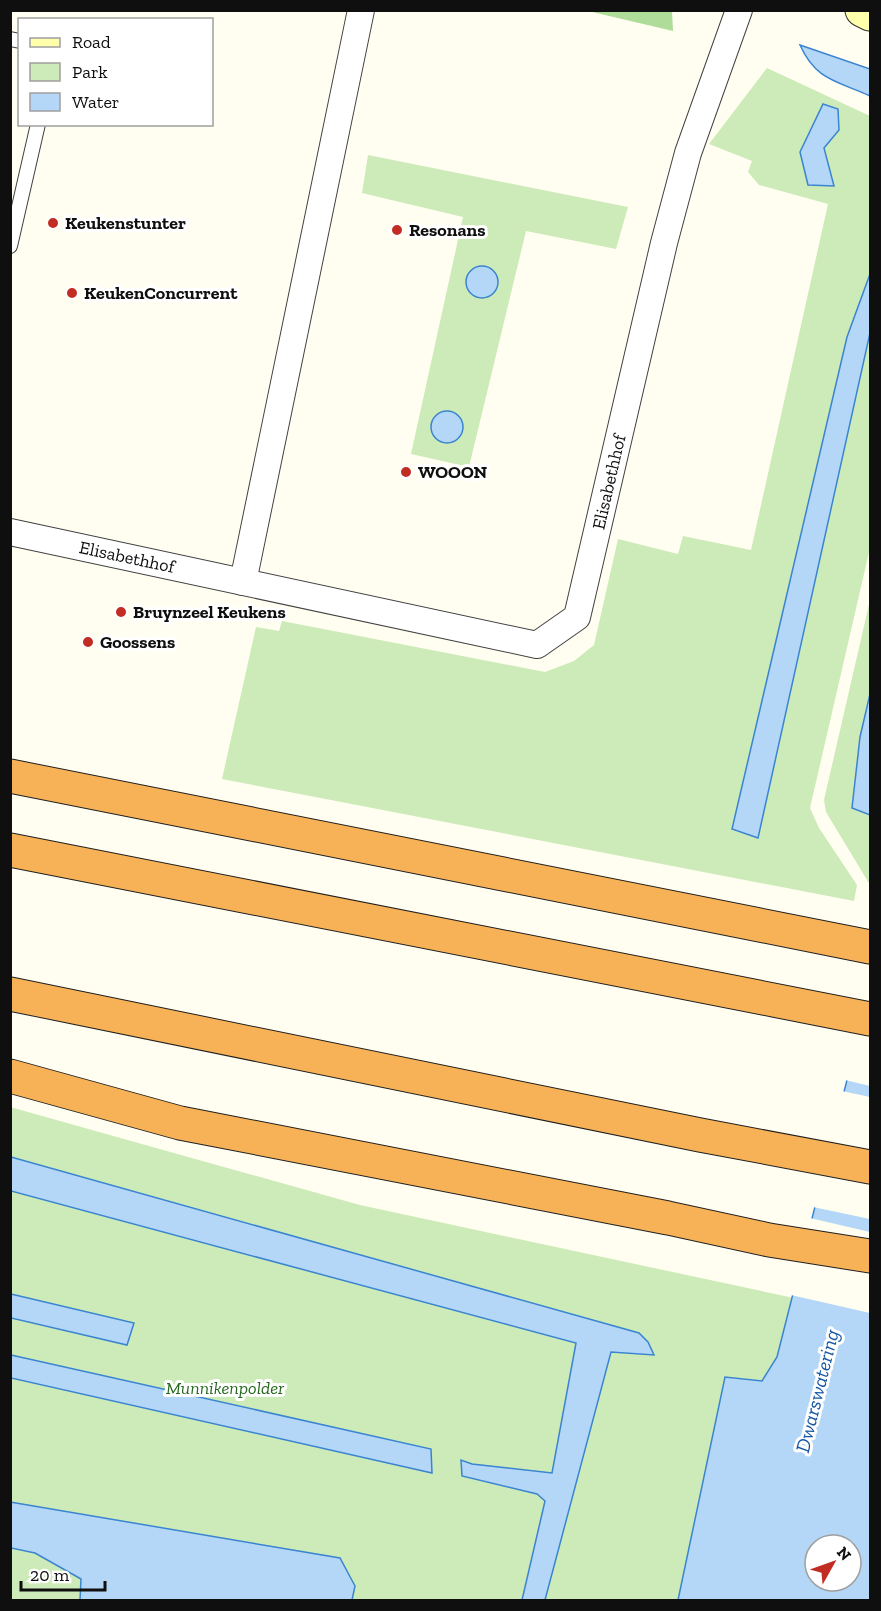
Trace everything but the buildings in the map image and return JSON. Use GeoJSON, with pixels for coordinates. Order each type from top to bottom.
{"type":"FeatureCollection","features":[{"type":"Feature","properties":{"kind":"highway"},"geometry":{"type":"LineString","coordinates":[[10,776],[870,947]]}},
{"type":"Feature","properties":{"kind":"highway"},"geometry":{"type":"LineString","coordinates":[[10,850],[870,1019]]}},
{"type":"Feature","properties":{"kind":"highway"},"geometry":{"type":"LineString","coordinates":[[10,994],[700,1135],[870,1167]]}},
{"type":"Feature","properties":{"kind":"highway"},"geometry":{"type":"LineString","coordinates":[[10,1076],[180,1123],[668,1218],[769,1240],[870,1256]]}},
{"type":"Feature","properties":{"kind":"highway"},"geometry":{"type":"LineString","coordinates":[[769,1240],[870,1270]]}},
{"type":"Feature","properties":{"kind":"main road"},"geometry":{"type":"LineString","coordinates":[[862,10],[870,14]]}},
{"type":"Feature","properties":{"kind":"street"},"geometry":{"type":"LineString","coordinates":[[243,582],[362,10]]}},
{"type":"Feature","properties":{"kind":"street","name":"Elisabethhof"},"geometry":{"type":"LineString","coordinates":[[10,532],[537,645],[577,617],[664,243],[688,153],[738,10]]}},
{"type":"Feature","properties":{"kind":"lane"},"geometry":{"type":"LineString","coordinates":[[10,246],[38,126]]}},
{"type":"Feature","properties":{"kind":"green space"},"geometry":{"type":"Polygon","coordinates":[[[588,11],[672,11],[673,31],[588,11]]]}},
{"type":"Feature","properties":{"kind":"green space"},"geometry":{"type":"Polygon","coordinates":[[[767,68],[870,116],[870,274],[847,337],[732,830],[758,838],[870,333],[870,548],[810,808],[819,828],[857,885],[854,901],[222,779],[256,627],[279,631],[282,621],[545,672],[574,661],[594,645],[618,539],[678,554],[683,536],[751,550],[828,204],[759,185],[748,172],[752,161],[709,144],[767,68]]]}},
{"type":"Feature","properties":{"kind":"green space"},"geometry":{"type":"Polygon","coordinates":[[[368,155],[628,207],[616,249],[526,231],[469,467],[411,454],[463,217],[362,193],[368,155]]]}},
{"type":"Feature","properties":{"kind":"green space"},"geometry":{"type":"Polygon","coordinates":[[[870,600],[870,694],[860,737],[852,807],[870,815],[870,885],[826,812],[824,800],[870,600]]]}},
{"type":"Feature","properties":{"kind":"green space","name":"Munnikenpolder"},"geometry":{"type":"Polygon","coordinates":[[[10,1107],[360,1205],[794,1298],[777,1357],[762,1381],[725,1377],[678,1600],[11,1600],[10,1107]]]}},
{"type":"Feature","properties":{"kind":"water"},"geometry":{"type":"Polygon","coordinates":[[[800,45],[870,69],[870,96],[838,83],[821,73],[806,57],[800,45]]]}},
{"type":"Feature","properties":{"kind":"water"},"geometry":{"type":"Polygon","coordinates":[[[823,104],[838,109],[839,130],[824,148],[834,186],[808,185],[800,152],[823,104]]]}},
{"type":"Feature","properties":{"kind":"water"},"geometry":{"type":"Polygon","coordinates":[[[482,266],[493,271],[498,282],[493,293],[482,298],[471,293],[466,282],[471,271],[482,266]]]}},
{"type":"Feature","properties":{"kind":"water"},"geometry":{"type":"Polygon","coordinates":[[[870,274],[870,333],[758,838],[732,829],[847,337],[870,274]]]}},
{"type":"Feature","properties":{"kind":"water"},"geometry":{"type":"Polygon","coordinates":[[[447,411],[458,416],[463,427],[458,438],[447,443],[436,438],[431,427],[436,416],[447,411]]]}},
{"type":"Feature","properties":{"kind":"water"},"geometry":{"type":"Polygon","coordinates":[[[870,694],[870,815],[852,808],[860,737],[870,694]]]}},
{"type":"Feature","properties":{"kind":"water","name":"Dwarswatering"},"geometry":{"type":"Polygon","coordinates":[[[870,989],[870,1600],[678,1600],[725,1377],[762,1381],[777,1357],[870,989]]]}},
{"type":"Feature","properties":{"kind":"water"},"geometry":{"type":"Polygon","coordinates":[[[11,1157],[639,1333],[648,1342],[654,1355],[611,1352],[545,1600],[522,1600],[545,1501],[537,1494],[462,1476],[461,1460],[472,1464],[552,1473],[576,1343],[11,1191],[11,1157]]]}},
{"type":"Feature","properties":{"kind":"water"},"geometry":{"type":"Polygon","coordinates":[[[11,1294],[134,1323],[127,1345],[11,1318],[11,1294]]]}},
{"type":"Feature","properties":{"kind":"water"},"geometry":{"type":"Polygon","coordinates":[[[11,1355],[431,1449],[432,1473],[11,1378],[11,1355]]]}},
{"type":"Feature","properties":{"kind":"water"},"geometry":{"type":"Polygon","coordinates":[[[10,1502],[340,1558],[355,1586],[352,1600],[80,1600],[81,1579],[35,1553],[11,1548],[10,1502]]]}},
{"type":"Feature","properties":{"kind":"pier"},"geometry":{"type":"Polygon","coordinates":[[[870,986],[870,1086],[845,1080],[870,986]]]}},
{"type":"Feature","properties":{"kind":"pier"},"geometry":{"type":"Polygon","coordinates":[[[842,1091],[870,1097],[870,1219],[813,1207],[842,1091]]]}},
{"type":"Feature","properties":{"kind":"pier"},"geometry":{"type":"Polygon","coordinates":[[[810,1218],[870,1232],[870,1313],[791,1295],[810,1218]]]}},
{"type":"Feature","properties":{"kind":"place","name":"Keukenstunter"},"geometry":{"type":"Point","coordinates":[53,223]}},
{"type":"Feature","properties":{"kind":"place","name":"Resonans"},"geometry":{"type":"Point","coordinates":[397,230]}},
{"type":"Feature","properties":{"kind":"place","name":"KeukenConcurrent"},"geometry":{"type":"Point","coordinates":[72,293]}},
{"type":"Feature","properties":{"kind":"place","name":"WOOON"},"geometry":{"type":"Point","coordinates":[406,472]}},
{"type":"Feature","properties":{"kind":"place","name":"Bruynzeel Keukens"},"geometry":{"type":"Point","coordinates":[121,612]}},
{"type":"Feature","properties":{"kind":"place","name":"Goossens"},"geometry":{"type":"Point","coordinates":[88,642]}}]}
